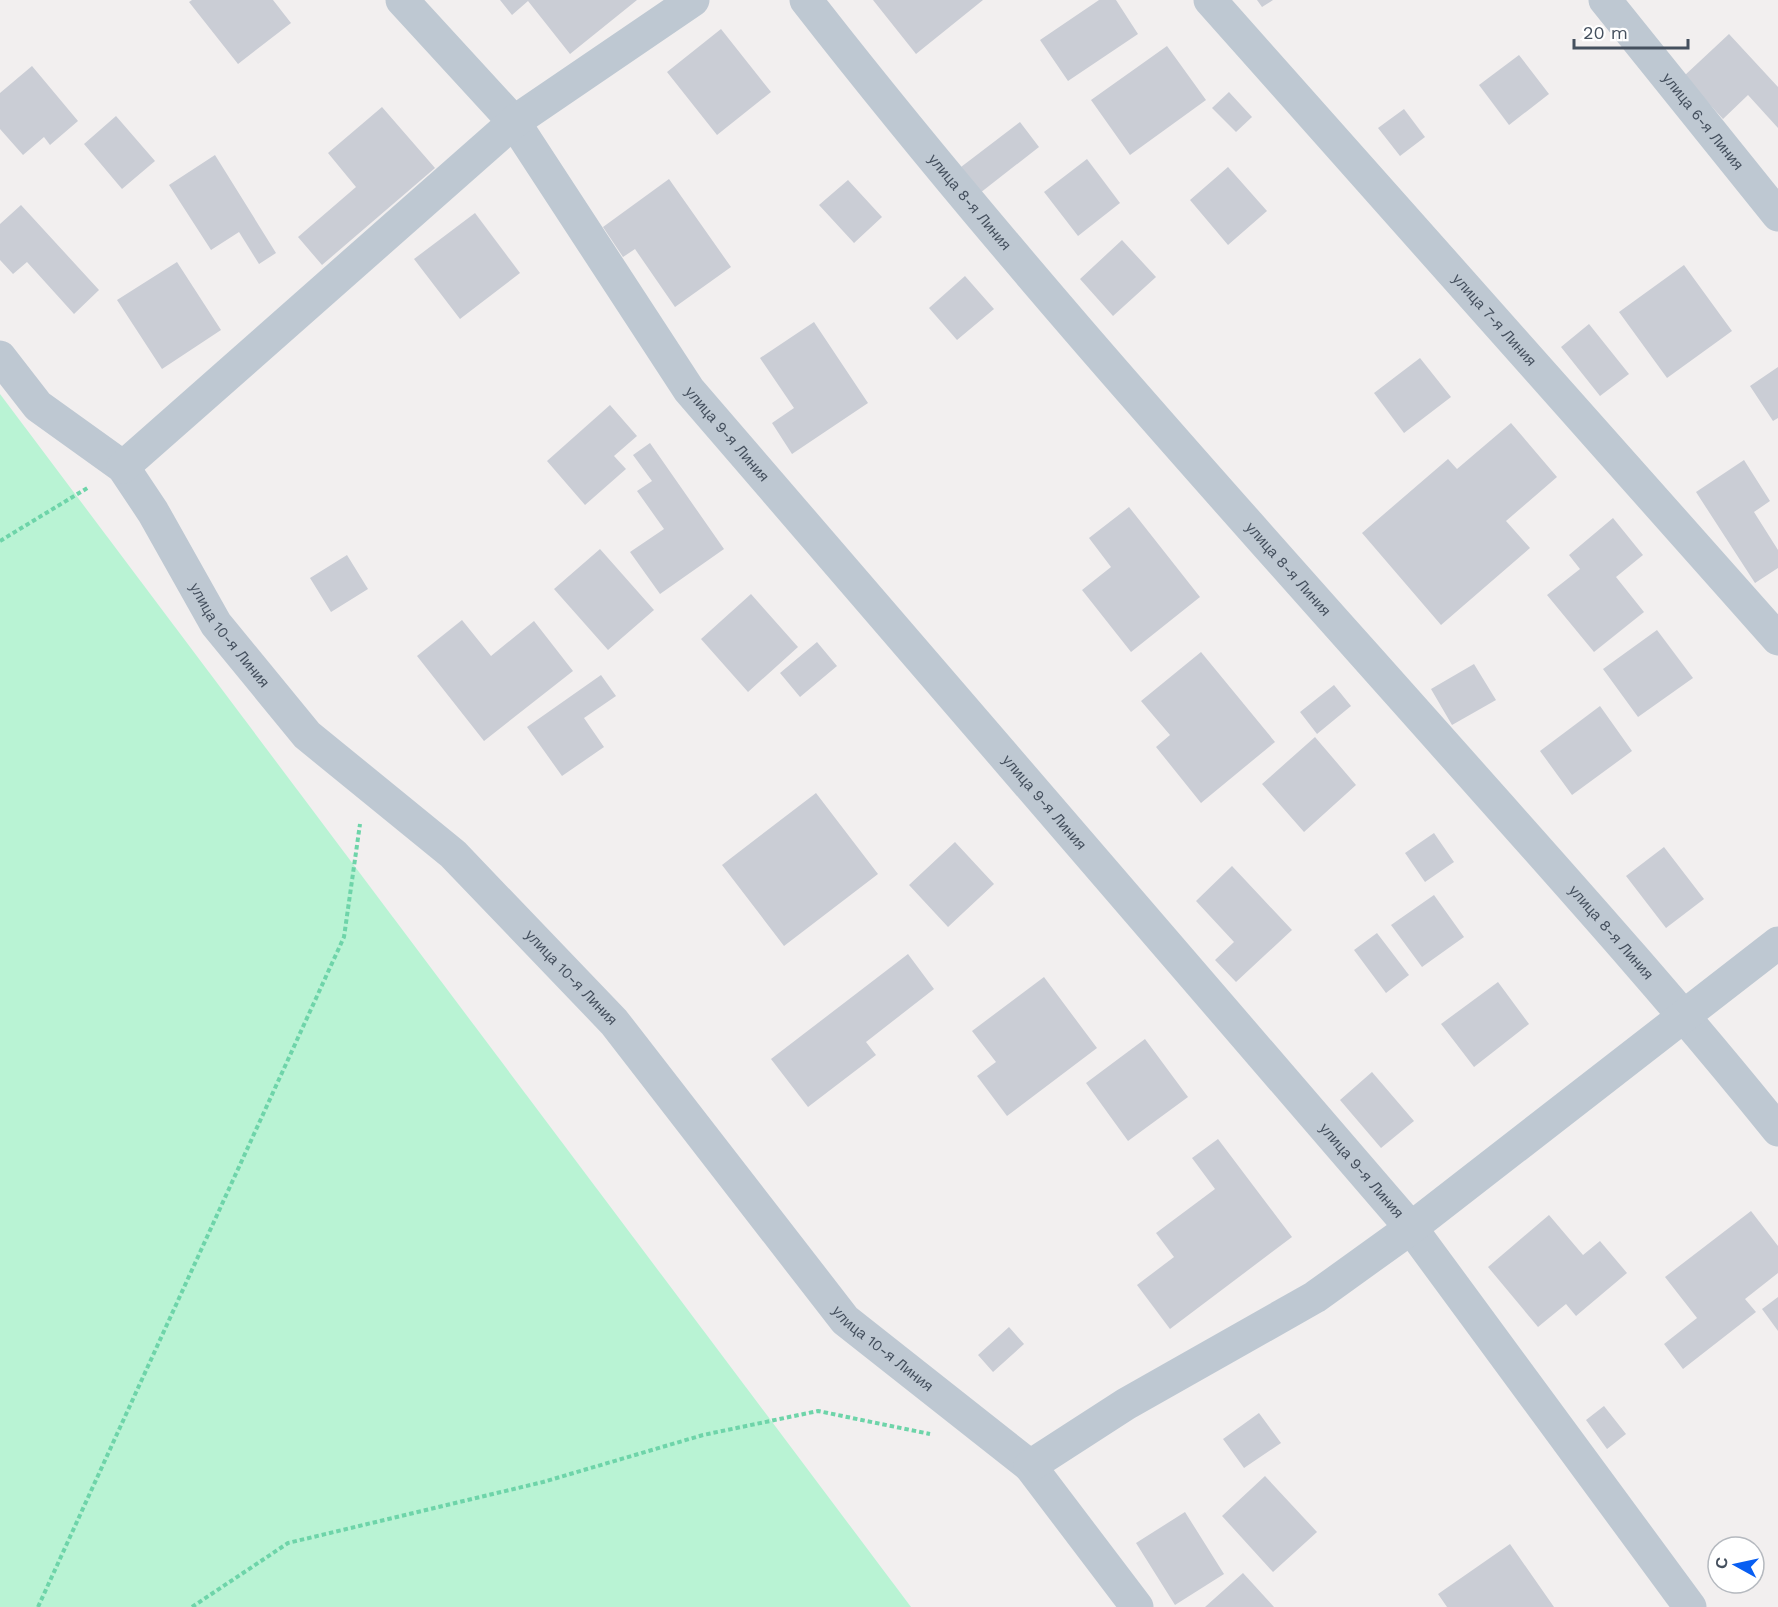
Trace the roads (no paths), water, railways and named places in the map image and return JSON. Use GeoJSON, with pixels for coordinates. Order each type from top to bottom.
{"type":"FeatureCollection","features":[{"type":"Feature","properties":{"kind":"street","name":"улица 9-я Линия"},"geometry":{"type":"LineString","coordinates":[[402,0],[514,122],[689,390],[1411,1228],[1690,1607]]}},
{"type":"Feature","properties":{"kind":"street"},"geometry":{"type":"LineString","coordinates":[[123,467],[514,122],[693,0]]}},
{"type":"Feature","properties":{"kind":"street","name":"улица 8-я Линия"},"geometry":{"type":"LineString","coordinates":[[806,0],[905,127],[1170,436],[1686,1015],[1778,1130]]}},
{"type":"Feature","properties":{"kind":"street","name":"улица 7-я Линия"},"geometry":{"type":"LineString","coordinates":[[1210,0],[1778,639]]}},
{"type":"Feature","properties":{"kind":"street","name":"улица 6-я Линия"},"geometry":{"type":"LineString","coordinates":[[1605,0],[1778,214]]}},
{"type":"Feature","properties":{"kind":"street","name":"улица 10-я Линия"},"geometry":{"type":"LineString","coordinates":[[0,357],[38,406],[123,467],[153,512],[216,624],[307,735],[453,854],[614,1023],[845,1320],[1030,1466],[1137,1607]]}},
{"type":"Feature","properties":{"kind":"street"},"geometry":{"type":"LineString","coordinates":[[1030,1466],[1126,1404],[1315,1296],[1411,1228],[1778,944]]}}]}
